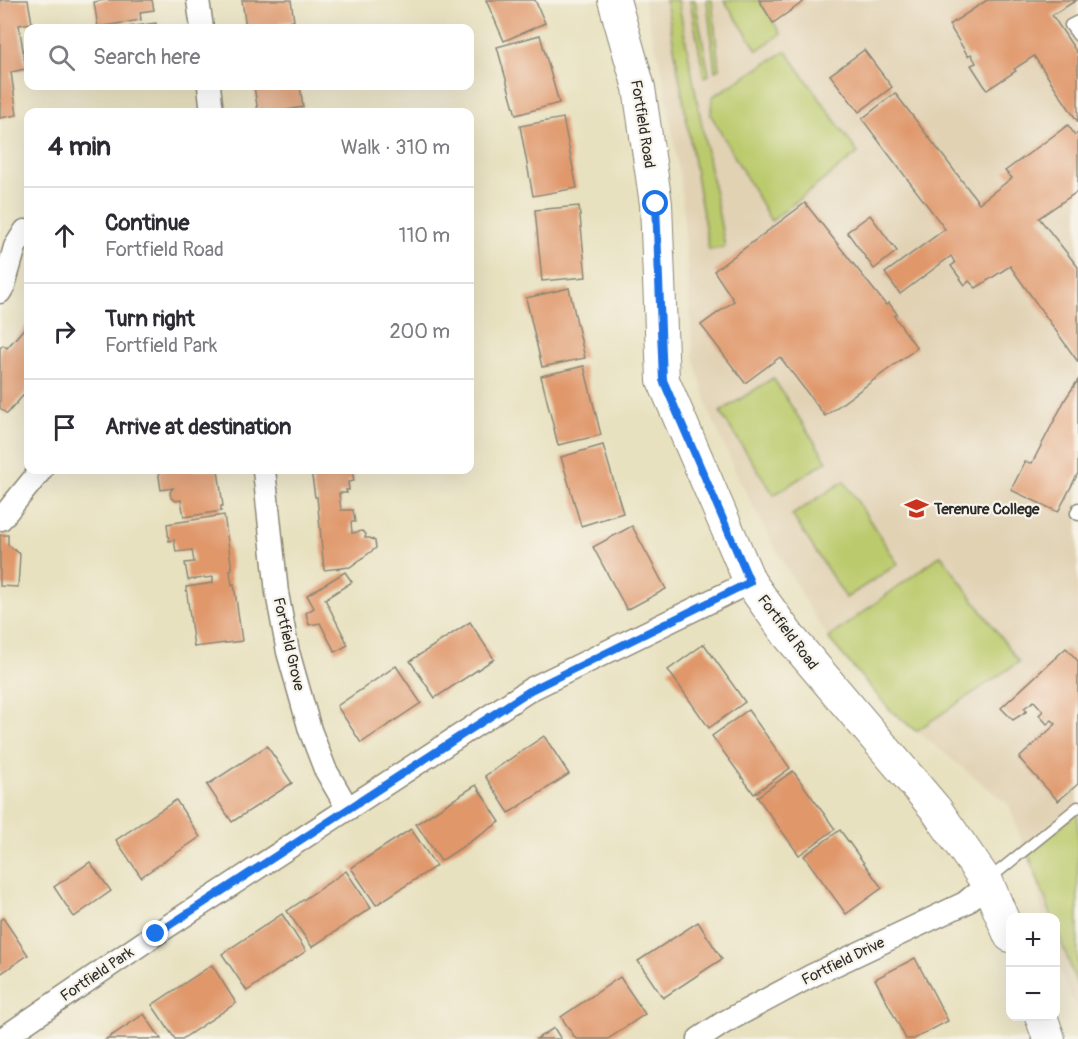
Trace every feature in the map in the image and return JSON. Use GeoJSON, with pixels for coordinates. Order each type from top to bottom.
{"type":"FeatureCollection","features":[{"type":"Feature","properties":{"kind":"street"},"geometry":{"type":"LineString","coordinates":[[198,0],[201,24]]}},
{"type":"Feature","properties":{"kind":"street","name":"Fortfield Road"},"geometry":{"type":"LineString","coordinates":[[614,0],[639,88],[656,204],[663,380],[750,582],[788,635],[935,808],[988,884],[1006,925]]}},
{"type":"Feature","properties":{"kind":"street"},"geometry":{"type":"LineString","coordinates":[[209,90],[212,108]]}},
{"type":"Feature","properties":{"kind":"street"},"geometry":{"type":"LineString","coordinates":[[0,292],[15,247],[24,233]]}},
{"type":"Feature","properties":{"kind":"street"},"geometry":{"type":"LineString","coordinates":[[1,519],[38,474]]}},
{"type":"Feature","properties":{"kind":"street","name":"Fortfield Grove"},"geometry":{"type":"LineString","coordinates":[[264,474],[277,593],[288,652],[325,769],[348,809]]}},
{"type":"Feature","properties":{"kind":"street","name":"Fortfield Park"},"geometry":{"type":"LineString","coordinates":[[2,1039],[156,934],[531,690],[750,582]]}},
{"type":"Feature","properties":{"kind":"street","name":"Fortfield Drive"},"geometry":{"type":"LineString","coordinates":[[699,1039],[723,1023],[811,976],[965,903],[988,884]]}},
{"type":"Feature","properties":{"kind":"street"},"geometry":{"type":"LineString","coordinates":[[1042,1021],[1049,1039]]}},
{"type":"Feature","properties":{"kind":"lane"},"geometry":{"type":"LineString","coordinates":[[1078,21],[1070,26],[1078,36]]}},
{"type":"Feature","properties":{"kind":"lane"},"geometry":{"type":"LineString","coordinates":[[1078,508],[1076,513],[1078,515]]}},
{"type":"Feature","properties":{"kind":"lane"},"geometry":{"type":"LineString","coordinates":[[988,884],[999,872],[1078,807]]}},
{"type":"Feature","properties":{"kind":"shaded area","name":"Terenure College"},"geometry":{"type":"Polygon","coordinates":[[[643,0],[1078,0],[1078,1012],[1060,973],[1060,913],[1042,913],[1036,880],[1009,805],[889,709],[836,649],[811,611],[772,542],[737,475],[710,414],[693,356],[682,193],[663,74],[643,0]]]}},
{"type":"Feature","properties":{"kind":"green space"},"geometry":{"type":"Polygon","coordinates":[[[666,0],[678,0],[725,247],[709,250],[666,0]]]}},
{"type":"Feature","properties":{"kind":"green space"},"geometry":{"type":"Polygon","coordinates":[[[690,0],[695,0],[709,75],[704,77],[690,0]]]}},
{"type":"Feature","properties":{"kind":"green space"},"geometry":{"type":"Polygon","coordinates":[[[707,0],[712,0],[719,69],[715,71],[707,0]]]}},
{"type":"Feature","properties":{"kind":"green space"},"geometry":{"type":"Polygon","coordinates":[[[724,0],[759,0],[781,34],[757,50],[724,0]]]}},
{"type":"Feature","properties":{"kind":"green space"},"geometry":{"type":"Polygon","coordinates":[[[786,51],[858,153],[771,221],[711,115],[712,97],[786,51]]]}},
{"type":"Feature","properties":{"kind":"green space"},"geometry":{"type":"Polygon","coordinates":[[[773,378],[827,461],[774,495],[720,412],[773,378]]]}},
{"type":"Feature","properties":{"kind":"green space"},"geometry":{"type":"Polygon","coordinates":[[[844,481],[898,564],[846,598],[792,515],[844,481]]]}},
{"type":"Feature","properties":{"kind":"green space"},"geometry":{"type":"Polygon","coordinates":[[[941,555],[1019,662],[916,731],[889,709],[828,638],[941,555]]]}},
{"type":"Feature","properties":{"kind":"green space"},"geometry":{"type":"Polygon","coordinates":[[[1078,812],[1078,987],[1060,938],[1060,913],[1050,913],[1028,853],[1078,812]]]}},
{"type":"Feature","properties":{"kind":"building"},"geometry":{"type":"Polygon","coordinates":[[[0,0],[28,0],[32,23],[19,25],[24,69],[11,72],[17,115],[0,118],[0,0]]]}},
{"type":"Feature","properties":{"kind":"building"},"geometry":{"type":"Polygon","coordinates":[[[152,0],[154,10],[140,12],[141,20],[98,24],[94,2],[152,0]]]}},
{"type":"Feature","properties":{"kind":"building"},"geometry":{"type":"Polygon","coordinates":[[[242,0],[291,0],[294,21],[279,24],[245,24],[242,0]]]}},
{"type":"Feature","properties":{"kind":"building"},"geometry":{"type":"Polygon","coordinates":[[[486,0],[535,0],[545,23],[504,41],[486,0]]]}},
{"type":"Feature","properties":{"kind":"building"},"geometry":{"type":"Polygon","coordinates":[[[759,0],[806,0],[773,23],[759,0]]]}},
{"type":"Feature","properties":{"kind":"building"},"geometry":{"type":"Polygon","coordinates":[[[987,0],[1077,0],[1052,15],[1078,54],[1078,122],[1034,56],[987,90],[971,65],[976,63],[971,54],[968,56],[949,25],[987,0]]]}},
{"type":"Feature","properties":{"kind":"building"},"geometry":{"type":"Polygon","coordinates":[[[540,35],[559,103],[516,115],[497,47],[540,35]]]}},
{"type":"Feature","properties":{"kind":"building"},"geometry":{"type":"Polygon","coordinates":[[[864,50],[892,87],[859,112],[830,75],[864,50]]]}},
{"type":"Feature","properties":{"kind":"building"},"geometry":{"type":"Polygon","coordinates":[[[255,90],[301,90],[303,107],[257,108],[255,90]]]}},
{"type":"Feature","properties":{"kind":"building"},"geometry":{"type":"Polygon","coordinates":[[[895,93],[979,203],[1012,178],[1005,171],[1068,125],[1075,135],[1078,133],[1078,191],[1039,218],[1078,267],[1078,362],[1010,266],[976,288],[969,281],[965,285],[951,266],[955,263],[951,256],[900,294],[885,273],[945,229],[862,119],[895,93]]]}},
{"type":"Feature","properties":{"kind":"building"},"geometry":{"type":"Polygon","coordinates":[[[563,118],[577,188],[533,196],[520,126],[563,118]]]}},
{"type":"Feature","properties":{"kind":"building"},"geometry":{"type":"Polygon","coordinates":[[[805,203],[886,305],[889,303],[897,314],[894,316],[917,348],[825,416],[780,357],[745,383],[701,325],[734,301],[714,271],[805,203]]]}},
{"type":"Feature","properties":{"kind":"building"},"geometry":{"type":"Polygon","coordinates":[[[579,206],[586,277],[542,281],[535,210],[579,206]]]}},
{"type":"Feature","properties":{"kind":"building"},"geometry":{"type":"Polygon","coordinates":[[[870,215],[897,251],[874,269],[847,232],[870,215]]]}},
{"type":"Feature","properties":{"kind":"building"},"geometry":{"type":"Polygon","coordinates":[[[569,288],[585,358],[542,367],[526,298],[569,288]]]}},
{"type":"Feature","properties":{"kind":"building"},"geometry":{"type":"Polygon","coordinates":[[[24,329],[24,395],[7,414],[0,408],[0,348],[3,345],[7,348],[24,329]]]}},
{"type":"Feature","properties":{"kind":"building"},"geometry":{"type":"Polygon","coordinates":[[[584,366],[601,435],[558,445],[541,376],[584,366]]]}},
{"type":"Feature","properties":{"kind":"building"},"geometry":{"type":"Polygon","coordinates":[[[1078,380],[1078,473],[1058,512],[1011,490],[1025,462],[1032,463],[1078,380]]]}},
{"type":"Feature","properties":{"kind":"building"},"geometry":{"type":"Polygon","coordinates":[[[603,445],[623,513],[581,526],[561,457],[603,445]]]}},
{"type":"Feature","properties":{"kind":"building"},"geometry":{"type":"Polygon","coordinates":[[[159,474],[219,474],[223,506],[221,506],[221,511],[184,517],[181,500],[176,501],[171,498],[170,492],[173,488],[161,490],[159,474]]]}},
{"type":"Feature","properties":{"kind":"building"},"geometry":{"type":"Polygon","coordinates":[[[312,474],[353,474],[354,481],[348,482],[347,493],[339,493],[341,510],[353,510],[355,522],[351,522],[352,533],[362,531],[366,534],[365,538],[375,541],[376,548],[350,567],[324,570],[317,497],[315,497],[312,474]]]}},
{"type":"Feature","properties":{"kind":"building"},"geometry":{"type":"Polygon","coordinates":[[[224,515],[232,569],[230,570],[232,585],[234,584],[242,641],[194,647],[186,587],[213,583],[213,577],[188,580],[185,563],[194,562],[192,550],[176,552],[174,540],[169,541],[167,524],[224,515]]]}},
{"type":"Feature","properties":{"kind":"building"},"geometry":{"type":"Polygon","coordinates":[[[632,526],[666,589],[627,610],[593,547],[632,526]]]}},
{"type":"Feature","properties":{"kind":"building"},"geometry":{"type":"Polygon","coordinates":[[[0,535],[8,535],[8,545],[20,554],[18,587],[0,586],[0,535]]]}},
{"type":"Feature","properties":{"kind":"building"},"geometry":{"type":"Polygon","coordinates":[[[345,572],[352,582],[325,599],[348,645],[335,652],[320,623],[309,625],[306,613],[314,608],[307,595],[345,572]]]}},
{"type":"Feature","properties":{"kind":"building"},"geometry":{"type":"Polygon","coordinates":[[[470,622],[494,659],[435,698],[410,661],[470,622]]]}},
{"type":"Feature","properties":{"kind":"building"},"geometry":{"type":"Polygon","coordinates":[[[704,644],[745,702],[709,728],[668,670],[704,644]]]}},
{"type":"Feature","properties":{"kind":"building"},"geometry":{"type":"Polygon","coordinates":[[[1066,648],[1078,661],[1078,784],[1058,801],[1019,758],[1056,724],[1052,720],[1047,724],[1039,715],[1043,711],[1034,701],[1024,708],[1027,711],[1013,720],[1001,708],[1066,648]]]}},
{"type":"Feature","properties":{"kind":"building"},"geometry":{"type":"Polygon","coordinates":[[[396,666],[421,703],[361,743],[337,706],[396,666]]]}},
{"type":"Feature","properties":{"kind":"building"},"geometry":{"type":"Polygon","coordinates":[[[748,710],[790,768],[754,794],[712,736],[748,710]]]}},
{"type":"Feature","properties":{"kind":"building"},"geometry":{"type":"Polygon","coordinates":[[[544,736],[569,774],[509,813],[485,776],[544,736]]]}},
{"type":"Feature","properties":{"kind":"building"},"geometry":{"type":"Polygon","coordinates":[[[267,746],[292,783],[232,822],[207,785],[267,746]]]}},
{"type":"Feature","properties":{"kind":"building"},"geometry":{"type":"Polygon","coordinates":[[[793,771],[835,829],[799,855],[757,797],[793,771]]]}},
{"type":"Feature","properties":{"kind":"building"},"geometry":{"type":"Polygon","coordinates":[[[476,785],[500,822],[441,861],[416,824],[476,785]]]}},
{"type":"Feature","properties":{"kind":"building"},"geometry":{"type":"Polygon","coordinates":[[[176,800],[200,837],[141,877],[116,840],[176,800]]]}},
{"type":"Feature","properties":{"kind":"building"},"geometry":{"type":"Polygon","coordinates":[[[411,829],[436,866],[376,905],[351,868],[411,829]]]}},
{"type":"Feature","properties":{"kind":"building"},"geometry":{"type":"Polygon","coordinates":[[[840,830],[882,888],[846,914],[804,856],[840,830]]]}},
{"type":"Feature","properties":{"kind":"building"},"geometry":{"type":"Polygon","coordinates":[[[90,862],[111,891],[74,917],[54,887],[90,862]]]}},
{"type":"Feature","properties":{"kind":"building"},"geometry":{"type":"Polygon","coordinates":[[[346,871],[371,908],[312,947],[287,911],[346,871]]]}},
{"type":"Feature","properties":{"kind":"building"},"geometry":{"type":"Polygon","coordinates":[[[282,914],[306,951],[247,991],[222,954],[282,914]]]}},
{"type":"Feature","properties":{"kind":"building"},"geometry":{"type":"Polygon","coordinates":[[[3,918],[28,955],[0,974],[0,920],[3,918]]]}},
{"type":"Feature","properties":{"kind":"building"},"geometry":{"type":"Polygon","coordinates":[[[698,922],[722,959],[663,998],[638,961],[698,922]]]}},
{"type":"Feature","properties":{"kind":"building"},"geometry":{"type":"Polygon","coordinates":[[[915,958],[948,1021],[914,1039],[906,1039],[875,979],[915,958]]]}},
{"type":"Feature","properties":{"kind":"building"},"geometry":{"type":"Polygon","coordinates":[[[212,965],[236,1003],[182,1039],[175,1039],[152,1005],[212,965]]]}},
{"type":"Feature","properties":{"kind":"building"},"geometry":{"type":"Polygon","coordinates":[[[620,977],[645,1014],[608,1039],[576,1039],[561,1017],[620,977]]]}},
{"type":"Feature","properties":{"kind":"building"},"geometry":{"type":"Polygon","coordinates":[[[144,1014],[161,1039],[106,1039],[114,1034],[144,1014]]]}},
{"type":"Feature","properties":{"kind":"building"},"geometry":{"type":"Polygon","coordinates":[[[554,1028],[561,1039],[536,1039],[554,1028]]]}},
{"type":"Feature","properties":{"kind":"place","name":"Terenure College"},"geometry":{"type":"Point","coordinates":[916,509]}},
{"type":"Feature","properties":{"kind":"route"},"geometry":{"type":"LineString","coordinates":[[156,934],[531,690],[750,582],[663,380],[656,204]]}}]}
